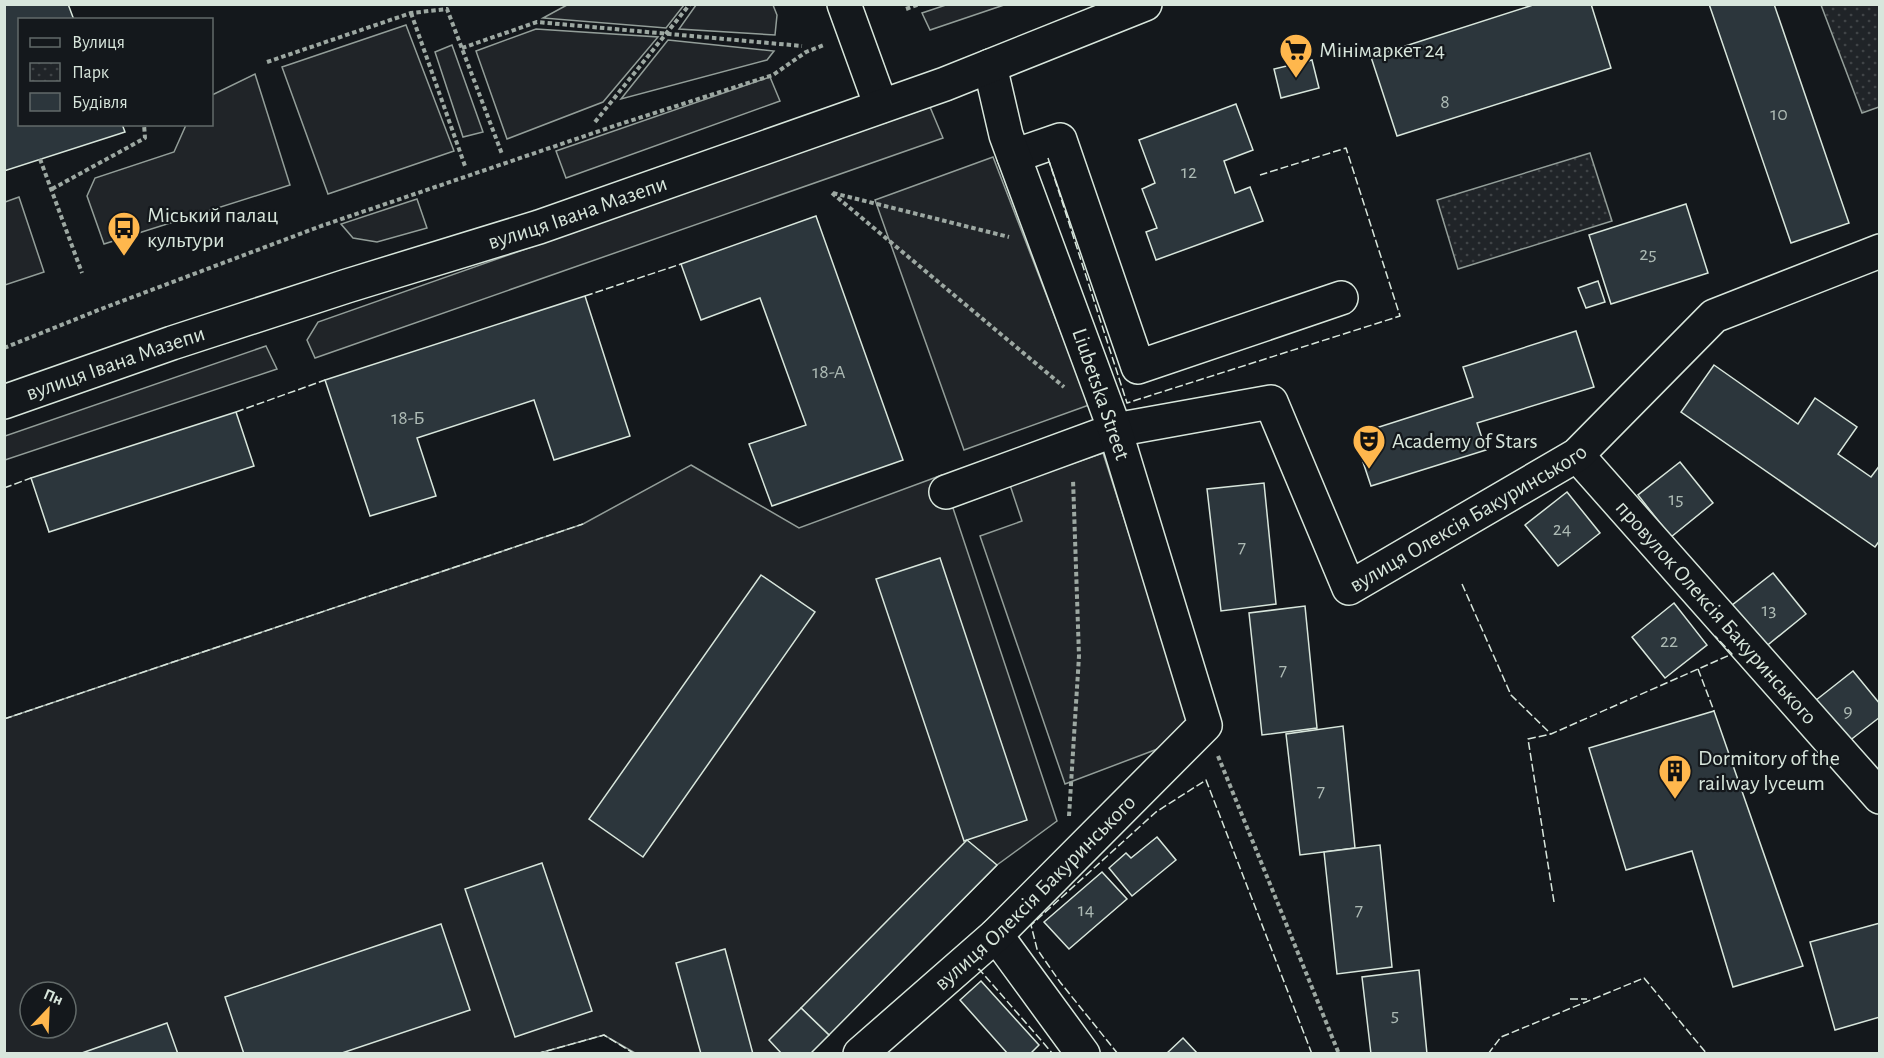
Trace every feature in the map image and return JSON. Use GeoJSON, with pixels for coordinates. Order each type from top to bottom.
{"type":"FeatureCollection","features":[{"type":"Feature","properties":{"kind":"street","name":"вулиця Івана Мазепи"},"geometry":{"type":"LineString","coordinates":[[4,402],[171,343],[539,227],[990,66],[1145,4]]}},
{"type":"Feature","properties":{"kind":"street"},"geometry":{"type":"LineString","coordinates":[[850,19],[881,105]]}},
{"type":"Feature","properties":{"kind":"street","name":"Liubetska Street"},"geometry":{"type":"LineString","coordinates":[[990,66],[1006,135],[1047,246],[1100,436],[1205,725]]}},
{"type":"Feature","properties":{"kind":"street"},"geometry":{"type":"LineString","coordinates":[[1014,156],[1060,140],[1138,367],[1341,298]]}},
{"type":"Feature","properties":{"kind":"street","name":"вулиця Олексія Бакуринського"},"geometry":{"type":"LineString","coordinates":[[1100,436],[1271,402],[1349,588],[1577,455],[1714,316],[1880,251]]}},
{"type":"Feature","properties":{"kind":"street"},"geometry":{"type":"LineString","coordinates":[[946,492],[1100,436]]}},
{"type":"Feature","properties":{"kind":"street","name":"провулок Олексія Бакуринського"},"geometry":{"type":"LineString","coordinates":[[1577,455],[1880,797]]}},
{"type":"Feature","properties":{"kind":"street","name":"вулиця Олексія Бакуринського"},"geometry":{"type":"LineString","coordinates":[[860,1053],[996,935],[1205,725]]}},
{"type":"Feature","properties":{"kind":"street"},"geometry":{"type":"LineString","coordinates":[[996,935],[1083,1053]]}},
{"type":"Feature","properties":{"kind":"path"},"geometry":{"type":"LineString","coordinates":[[595,122],[690,4]]}},
{"type":"Feature","properties":{"kind":"path"},"geometry":{"type":"LineString","coordinates":[[906,9],[920,4]]}},
{"type":"Feature","properties":{"kind":"path"},"geometry":{"type":"LineString","coordinates":[[267,62],[411,13],[447,9],[502,154]]}},
{"type":"Feature","properties":{"kind":"path"},"geometry":{"type":"LineString","coordinates":[[411,13],[465,166]]}},
{"type":"Feature","properties":{"kind":"path"},"geometry":{"type":"LineString","coordinates":[[4,348],[321,226],[773,75],[850,19]]}},
{"type":"Feature","properties":{"kind":"path"},"geometry":{"type":"LineString","coordinates":[[462,48],[537,22],[802,46]]}},
{"type":"Feature","properties":{"kind":"path"},"geometry":{"type":"LineString","coordinates":[[52,189],[145,138],[144,126]]}},
{"type":"Feature","properties":{"kind":"path"},"geometry":{"type":"LineString","coordinates":[[40,159],[82,273]]}},
{"type":"Feature","properties":{"kind":"path"},"geometry":{"type":"LineString","coordinates":[[1047,246],[832,192],[1070,392]]}},
{"type":"Feature","properties":{"kind":"path"},"geometry":{"type":"LineString","coordinates":[[1066,865],[1079,656],[1072,475],[1100,436]]}},
{"type":"Feature","properties":{"kind":"path"},"geometry":{"type":"LineString","coordinates":[[1205,725],[1339,1053]]}},
{"type":"Feature","properties":{"kind":"green space"},"geometry":{"type":"Polygon","coordinates":[[[567,5],[684,5],[666,28],[543,18],[567,5]]]}},
{"type":"Feature","properties":{"kind":"green space"},"geometry":{"type":"Polygon","coordinates":[[[696,5],[773,5],[777,15],[775,35],[679,29],[696,5]]]}},
{"type":"Feature","properties":{"kind":"green space"},"geometry":{"type":"Polygon","coordinates":[[[946,5],[1004,5],[930,30],[922,13],[946,5]]]}},
{"type":"Feature","properties":{"kind":"green space"},"geometry":{"type":"Polygon","coordinates":[[[1821,5],[1879,5],[1879,107],[1862,113],[1821,5]]]}},
{"type":"Feature","properties":{"kind":"green space"},"geometry":{"type":"Polygon","coordinates":[[[406,25],[454,151],[328,194],[282,67],[406,25]]]}},
{"type":"Feature","properties":{"kind":"green space"},"geometry":{"type":"Polygon","coordinates":[[[536,29],[658,37],[603,102],[507,139],[476,51],[536,29]]]}},
{"type":"Feature","properties":{"kind":"green space"},"geometry":{"type":"Polygon","coordinates":[[[668,40],[774,51],[767,60],[621,99],[668,40]]]}},
{"type":"Feature","properties":{"kind":"green space"},"geometry":{"type":"Polygon","coordinates":[[[452,45],[483,132],[463,137],[435,52],[452,45]]]}},
{"type":"Feature","properties":{"kind":"green space"},"geometry":{"type":"Polygon","coordinates":[[[255,74],[290,185],[104,244],[87,196],[95,178],[174,152],[186,126],[213,126],[213,95],[255,74]]]}},
{"type":"Feature","properties":{"kind":"green space"},"geometry":{"type":"Polygon","coordinates":[[[770,77],[780,101],[566,178],[556,151],[770,77]]]}},
{"type":"Feature","properties":{"kind":"green space"},"geometry":{"type":"Polygon","coordinates":[[[930,107],[943,138],[315,358],[307,340],[318,322],[930,107]]]}},
{"type":"Feature","properties":{"kind":"green space"},"geometry":{"type":"Polygon","coordinates":[[[1590,153],[1612,221],[1458,269],[1437,200],[1590,153]]]}},
{"type":"Feature","properties":{"kind":"green space"},"geometry":{"type":"Polygon","coordinates":[[[993,157],[1089,405],[964,450],[875,200],[993,157]]]}},
{"type":"Feature","properties":{"kind":"green space"},"geometry":{"type":"Polygon","coordinates":[[[19,197],[44,272],[5,285],[5,202],[19,197]]]}},
{"type":"Feature","properties":{"kind":"green space"},"geometry":{"type":"Polygon","coordinates":[[[417,199],[427,228],[377,242],[353,238],[341,224],[417,199]]]}},
{"type":"Feature","properties":{"kind":"green space"},"geometry":{"type":"Polygon","coordinates":[[[266,346],[277,369],[5,460],[5,436],[266,346]]]}},
{"type":"Feature","properties":{"kind":"green space"},"geometry":{"type":"Polygon","coordinates":[[[1103,453],[1189,720],[1160,748],[1065,784],[980,536],[1022,521],[1010,485],[1103,453]]]}},
{"type":"Feature","properties":{"kind":"green space"},"geometry":{"type":"Polygon","coordinates":[[[691,465],[799,528],[942,475],[1057,821],[997,865],[810,1053],[635,1053],[604,1035],[536,1054],[5,1053],[4,719],[583,524],[691,465]]]}},
{"type":"Feature","properties":{"kind":"building"},"geometry":{"type":"Polygon","coordinates":[[[4,4],[68,4],[73,18],[18,18],[18,126],[123,126],[125,132],[4,171],[4,4]]]}},
{"type":"Feature","properties":{"kind":"building"},"geometry":{"type":"Polygon","coordinates":[[[1536,4],[1591,4],[1611,68],[1397,136],[1371,57],[1536,4]]]}},
{"type":"Feature","properties":{"kind":"building"},"geometry":{"type":"Polygon","coordinates":[[[1709,4],[1774,4],[1849,223],[1791,243],[1709,4]]]}},
{"type":"Feature","properties":{"kind":"building","name":"Мінімаркет 24"},"geometry":{"type":"Polygon","coordinates":[[[1312,60],[1319,88],[1281,98],[1274,69],[1312,60]]]}},
{"type":"Feature","properties":{"kind":"building"},"geometry":{"type":"Polygon","coordinates":[[[1236,104],[1253,150],[1224,161],[1235,193],[1250,187],[1263,221],[1156,260],[1146,232],[1157,228],[1142,189],[1155,183],[1139,140],[1236,104]]]}},
{"type":"Feature","properties":{"kind":"building"},"geometry":{"type":"Polygon","coordinates":[[[1686,204],[1708,273],[1611,304],[1589,235],[1686,204]]]}},
{"type":"Feature","properties":{"kind":"building"},"geometry":{"type":"Polygon","coordinates":[[[816,216],[903,460],[772,506],[749,444],[806,425],[760,298],[701,320],[681,264],[816,216]]]}},
{"type":"Feature","properties":{"kind":"building"},"geometry":{"type":"Polygon","coordinates":[[[1598,281],[1605,302],[1586,308],[1578,288],[1598,281]]]}},
{"type":"Feature","properties":{"kind":"building"},"geometry":{"type":"Polygon","coordinates":[[[585,296],[630,436],[554,460],[534,400],[417,438],[436,496],[370,516],[325,380],[585,296]]]}},
{"type":"Feature","properties":{"kind":"building"},"geometry":{"type":"Polygon","coordinates":[[[1576,331],[1594,387],[1477,423],[1486,450],[1371,486],[1354,435],[1473,397],[1463,367],[1576,331]]]}},
{"type":"Feature","properties":{"kind":"building"},"geometry":{"type":"Polygon","coordinates":[[[1714,365],[1798,424],[1815,398],[1857,427],[1838,454],[1871,477],[1880,465],[1880,540],[1875,547],[1681,412],[1714,365]]]}},
{"type":"Feature","properties":{"kind":"building"},"geometry":{"type":"Polygon","coordinates":[[[236,412],[254,466],[49,532],[31,478],[236,412]]]}},
{"type":"Feature","properties":{"kind":"building"},"geometry":{"type":"Polygon","coordinates":[[[1680,462],[1713,503],[1671,537],[1638,495],[1680,462]]]}},
{"type":"Feature","properties":{"kind":"building"},"geometry":{"type":"Polygon","coordinates":[[[1264,483],[1276,604],[1221,611],[1207,489],[1264,483]]]}},
{"type":"Feature","properties":{"kind":"building"},"geometry":{"type":"Polygon","coordinates":[[[1567,492],[1600,533],[1558,566],[1525,525],[1567,492]]]}},
{"type":"Feature","properties":{"kind":"building"},"geometry":{"type":"Polygon","coordinates":[[[940,558],[1027,820],[964,841],[876,579],[940,558]]]}},
{"type":"Feature","properties":{"kind":"building"},"geometry":{"type":"Polygon","coordinates":[[[1773,573],[1806,614],[1764,648],[1731,606],[1773,573]]]}},
{"type":"Feature","properties":{"kind":"building"},"geometry":{"type":"Polygon","coordinates":[[[761,575],[815,612],[643,857],[589,819],[761,575]]]}},
{"type":"Feature","properties":{"kind":"building"},"geometry":{"type":"Polygon","coordinates":[[[1674,603],[1707,645],[1665,678],[1632,637],[1674,603]]]}},
{"type":"Feature","properties":{"kind":"building"},"geometry":{"type":"Polygon","coordinates":[[[1305,606],[1317,728],[1262,735],[1249,613],[1305,606]]]}},
{"type":"Feature","properties":{"kind":"building"},"geometry":{"type":"Polygon","coordinates":[[[1853,671],[1880,704],[1880,717],[1844,745],[1811,704],[1853,671]]]}},
{"type":"Feature","properties":{"kind":"building","name":"Dormitory of the railway lyceum"},"geometry":{"type":"Polygon","coordinates":[[[1714,711],[1803,966],[1733,987],[1692,851],[1626,870],[1589,748],[1714,711]]]}},
{"type":"Feature","properties":{"kind":"building"},"geometry":{"type":"Polygon","coordinates":[[[1343,726],[1355,848],[1300,855],[1286,734],[1343,726]]]}},
{"type":"Feature","properties":{"kind":"building"},"geometry":{"type":"Polygon","coordinates":[[[1157,837],[1176,860],[1132,896],[1109,868],[1126,853],[1131,858],[1157,837]]]}},
{"type":"Feature","properties":{"kind":"building"},"geometry":{"type":"Polygon","coordinates":[[[967,840],[997,865],[829,1035],[801,1008],[967,840]]]}},
{"type":"Feature","properties":{"kind":"building"},"geometry":{"type":"Polygon","coordinates":[[[1380,845],[1392,967],[1337,974],[1324,852],[1380,845]]]}},
{"type":"Feature","properties":{"kind":"building"},"geometry":{"type":"Polygon","coordinates":[[[542,863],[592,1011],[515,1037],[465,889],[542,863]]]}},
{"type":"Feature","properties":{"kind":"building"},"geometry":{"type":"Polygon","coordinates":[[[1102,872],[1127,899],[1069,949],[1044,922],[1102,872]]]}},
{"type":"Feature","properties":{"kind":"building"},"geometry":{"type":"Polygon","coordinates":[[[1880,923],[1880,1017],[1835,1030],[1810,942],[1880,923]]]}},
{"type":"Feature","properties":{"kind":"building"},"geometry":{"type":"Polygon","coordinates":[[[441,924],[470,1010],[339,1054],[244,1054],[225,997],[441,924]]]}},
{"type":"Feature","properties":{"kind":"building"},"geometry":{"type":"Polygon","coordinates":[[[725,949],[753,1054],[701,1054],[676,963],[725,949]]]}},
{"type":"Feature","properties":{"kind":"building"},"geometry":{"type":"Polygon","coordinates":[[[1419,970],[1427,1054],[1371,1054],[1362,977],[1419,970]]]}},
{"type":"Feature","properties":{"kind":"building"},"geometry":{"type":"Polygon","coordinates":[[[981,981],[1039,1045],[1030,1054],[1008,1054],[960,1000],[981,981]]]}},
{"type":"Feature","properties":{"kind":"building"},"geometry":{"type":"Polygon","coordinates":[[[801,1008],[829,1035],[810,1054],[782,1054],[769,1040],[801,1008]]]}},
{"type":"Feature","properties":{"kind":"building"},"geometry":{"type":"Polygon","coordinates":[[[167,1023],[178,1054],[79,1054],[167,1023]]]}},
{"type":"Feature","properties":{"kind":"building"},"geometry":{"type":"Polygon","coordinates":[[[1183,1038],[1198,1054],[1166,1054],[1183,1038]]]}},
{"type":"Feature","properties":{"kind":"fence"},"geometry":{"type":"LineString","coordinates":[[1048,158],[1127,403],[1400,316],[1346,148],[1260,175]]}},
{"type":"Feature","properties":{"kind":"fence"},"geometry":{"type":"LineString","coordinates":[[585,296],[681,264]]}},
{"type":"Feature","properties":{"kind":"fence"},"geometry":{"type":"LineString","coordinates":[[236,412],[325,380]]}},
{"type":"Feature","properties":{"kind":"fence"},"geometry":{"type":"LineString","coordinates":[[4,488],[31,478]]}},
{"type":"Feature","properties":{"kind":"fence"},"geometry":{"type":"LineString","coordinates":[[4,719],[583,524]]}},
{"type":"Feature","properties":{"kind":"fence"},"geometry":{"type":"LineString","coordinates":[[1462,584],[1511,695],[1551,734]]}},
{"type":"Feature","properties":{"kind":"fence"},"geometry":{"type":"LineString","coordinates":[[1554,902],[1528,739],[1551,734],[1732,654],[1715,636]]}},
{"type":"Feature","properties":{"kind":"fence"},"geometry":{"type":"LineString","coordinates":[[1698,669],[1714,711]]}},
{"type":"Feature","properties":{"kind":"fence"},"geometry":{"type":"LineString","coordinates":[[1118,1054],[1060,982],[1037,949],[1031,925],[1156,812],[1206,780],[1312,1054]]}},
{"type":"Feature","properties":{"kind":"fence"},"geometry":{"type":"LineString","coordinates":[[978,970],[1053,1054]]}},
{"type":"Feature","properties":{"kind":"fence"},"geometry":{"type":"LineString","coordinates":[[1488,1054],[1501,1037],[1644,978],[1707,1054]]}},
{"type":"Feature","properties":{"kind":"fence"},"geometry":{"type":"LineString","coordinates":[[1570,999],[1587,999]]}},
{"type":"Feature","properties":{"kind":"fence"},"geometry":{"type":"LineString","coordinates":[[536,1054],[604,1035],[635,1054]]}},
{"type":"Feature","properties":{"kind":"fence"},"geometry":{"type":"LineString","coordinates":[[386,1054],[392,1054]]}},
{"type":"Feature","properties":{"kind":"place","name":"Мінімаркет 24"},"geometry":{"type":"Point","coordinates":[1296,79]}},
{"type":"Feature","properties":{"kind":"place","name":"Міський палац культури"},"geometry":{"type":"Point","coordinates":[124,257]}},
{"type":"Feature","properties":{"kind":"place","name":"Academy of Stars"},"geometry":{"type":"Point","coordinates":[1369,470]}},
{"type":"Feature","properties":{"kind":"place","name":"Dormitory of the railway lyceum"},"geometry":{"type":"Point","coordinates":[1675,800]}}]}
